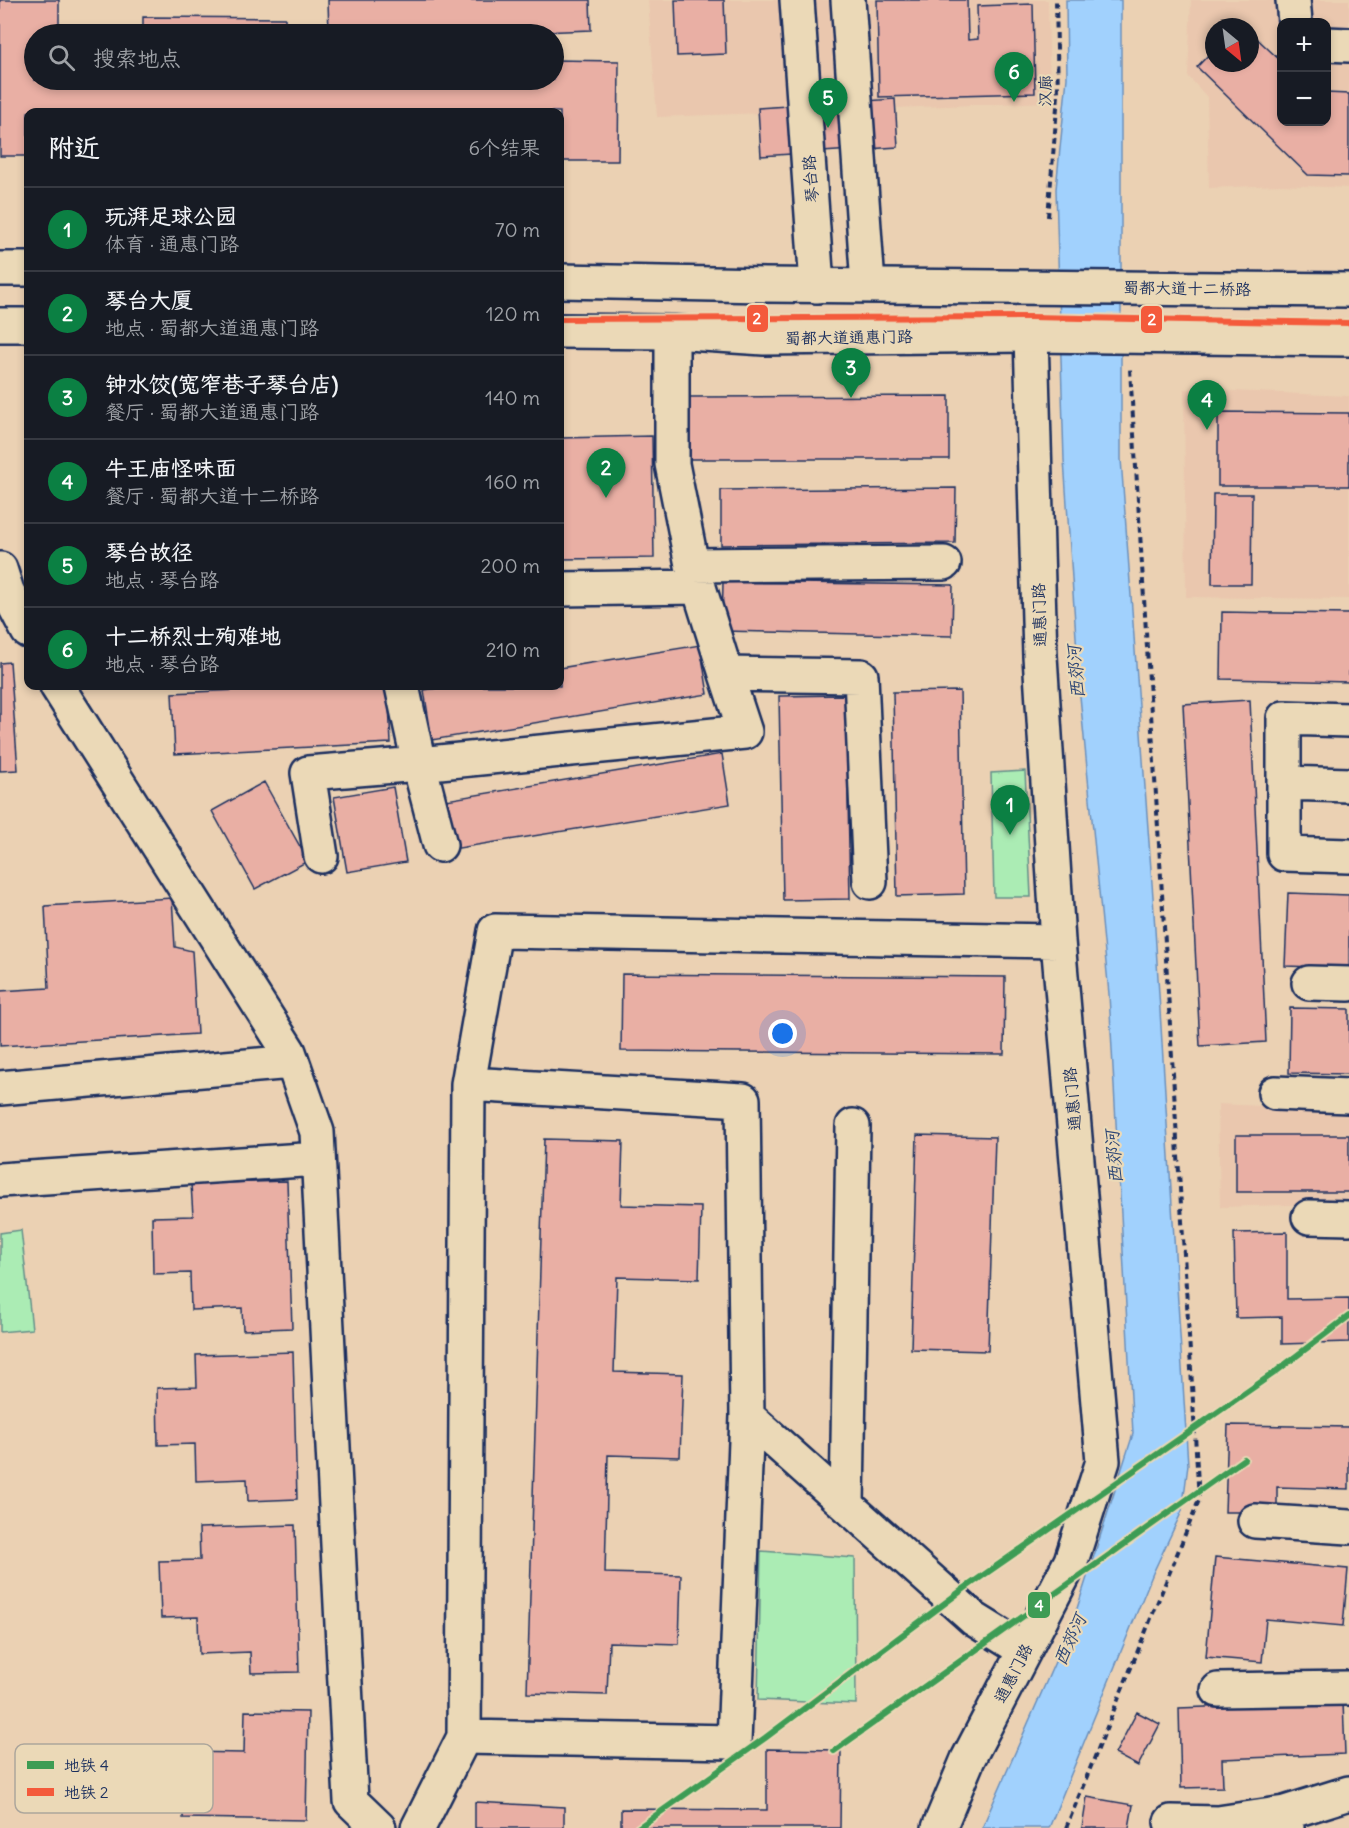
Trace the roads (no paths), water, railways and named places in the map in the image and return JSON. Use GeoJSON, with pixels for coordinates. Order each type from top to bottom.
{"type":"FeatureCollection","features":[{"type":"Feature","properties":{"kind":"street","name":"琴台路"},"geometry":{"type":"LineString","coordinates":[[797,0],[817,286]]}},
{"type":"Feature","properties":{"kind":"street"},"geometry":{"type":"LineString","coordinates":[[564,281],[868,285],[848,0]]}},
{"type":"Feature","properties":{"kind":"street"},"geometry":{"type":"LineString","coordinates":[[1293,0],[1295,18]]}},
{"type":"Feature","properties":{"kind":"street"},"geometry":{"type":"LineString","coordinates":[[1331,44],[1349,45]]}},
{"type":"Feature","properties":{"kind":"street"},"geometry":{"type":"LineString","coordinates":[[0,269],[24,269]]}},
{"type":"Feature","properties":{"kind":"street","name":"蜀都大道十二桥路"},"geometry":{"type":"LineString","coordinates":[[868,285],[1349,290]]}},
{"type":"Feature","properties":{"kind":"street"},"geometry":{"type":"LineString","coordinates":[[0,326],[24,325]]}},
{"type":"Feature","properties":{"kind":"street","name":"蜀都大道通惠门路"},"geometry":{"type":"LineString","coordinates":[[564,331],[672,332],[764,338],[1031,335]]}},
{"type":"Feature","properties":{"kind":"street"},"geometry":{"type":"LineString","coordinates":[[321,856],[308,773],[745,732],[696,576],[672,464],[672,332]]}},
{"type":"Feature","properties":{"kind":"street"},"geometry":{"type":"LineString","coordinates":[[1031,335],[1349,339]]}},
{"type":"Feature","properties":{"kind":"street","name":"通惠门路"},"geometry":{"type":"LineString","coordinates":[[939,1828],[968,1759],[1071,1561],[1103,1461],[1058,941],[1040,656],[1031,335]]}},
{"type":"Feature","properties":{"kind":"street"},"geometry":{"type":"LineString","coordinates":[[564,589],[696,576],[944,562]]}},
{"type":"Feature","properties":{"kind":"street"},"geometry":{"type":"LineString","coordinates":[[0,569],[7,591],[24,623]]}},
{"type":"Feature","properties":{"kind":"street"},"geometry":{"type":"LineString","coordinates":[[726,674],[861,676],[870,882]]}},
{"type":"Feature","properties":{"kind":"street"},"geometry":{"type":"LineString","coordinates":[[60,690],[289,1052],[317,1132],[351,1801],[379,1828]]}},
{"type":"Feature","properties":{"kind":"street"},"geometry":{"type":"LineString","coordinates":[[403,690],[440,844]]}},
{"type":"Feature","properties":{"kind":"street"},"geometry":{"type":"LineString","coordinates":[[1349,720],[1284,718],[1284,854],[1349,856]]}},
{"type":"Feature","properties":{"kind":"street"},"geometry":{"type":"LineString","coordinates":[[1284,783],[1349,785]]}},
{"type":"Feature","properties":{"kind":"street"},"geometry":{"type":"LineString","coordinates":[[418,1828],[464,1737],[468,1084],[495,931],[1058,941]]}},
{"type":"Feature","properties":{"kind":"street"},"geometry":{"type":"LineString","coordinates":[[1309,983],[1349,984]]}},
{"type":"Feature","properties":{"kind":"street"},"geometry":{"type":"LineString","coordinates":[[0,1089],[292,1062]]}},
{"type":"Feature","properties":{"kind":"street"},"geometry":{"type":"LineString","coordinates":[[464,1737],[734,1742],[747,1416],[743,1100],[468,1084]]}},
{"type":"Feature","properties":{"kind":"street"},"geometry":{"type":"LineString","coordinates":[[1275,1093],[1349,1096]]}},
{"type":"Feature","properties":{"kind":"street"},"geometry":{"type":"LineString","coordinates":[[847,1505],[853,1126]]}},
{"type":"Feature","properties":{"kind":"street"},"geometry":{"type":"LineString","coordinates":[[0,1180],[318,1159]]}},
{"type":"Feature","properties":{"kind":"street"},"geometry":{"type":"LineString","coordinates":[[1310,1217],[1349,1218]]}},
{"type":"Feature","properties":{"kind":"street"},"geometry":{"type":"LineString","coordinates":[[747,1416],[974,1619],[1024,1650]]}},
{"type":"Feature","properties":{"kind":"street"},"geometry":{"type":"LineString","coordinates":[[1255,1521],[1349,1527]]}},
{"type":"Feature","properties":{"kind":"street"},"geometry":{"type":"LineString","coordinates":[[1218,1690],[1349,1688]]}},
{"type":"Feature","properties":{"kind":"street"},"geometry":{"type":"LineString","coordinates":[[1171,1822],[1286,1821],[1349,1793]]}},
{"type":"Feature","properties":{"kind":"water","name":"西郊河"},"geometry":{"type":"Polygon","coordinates":[[[1066,0],[1121,0],[1121,459],[1153,897],[1188,1465],[1182,1511],[1153,1573],[1049,1828],[982,1828],[1073,1621],[1133,1434],[1109,994],[1080,696],[1064,460],[1056,189],[1067,78],[1066,0]]]}},
{"type":"Feature","properties":{"kind":"metro line","name":"2"},"geometry":{"type":"LineString","coordinates":[[564,319],[1030,317],[1349,323]]}},
{"type":"Feature","properties":{"kind":"metro line","name":"4"},"geometry":{"type":"LineString","coordinates":[[638,1828],[765,1738],[965,1588],[1274,1373],[1349,1316]]}},
{"type":"Feature","properties":{"kind":"metro line","name":"4"},"geometry":{"type":"LineString","coordinates":[[834,1751],[1244,1459]]}},
{"type":"Feature","properties":{"kind":"place","name":"十二桥烈士殉难地"},"geometry":{"type":"Point","coordinates":[1014,102]}},
{"type":"Feature","properties":{"kind":"place","name":"琴台故径"},"geometry":{"type":"Point","coordinates":[828,128]}},
{"type":"Feature","properties":{"kind":"place","name":"钟水饺(宽窄巷子琴台店)"},"geometry":{"type":"Point","coordinates":[851,398]}},
{"type":"Feature","properties":{"kind":"place","name":"牛王庙怪味面"},"geometry":{"type":"Point","coordinates":[1207,430]}},
{"type":"Feature","properties":{"kind":"place","name":"琴台大厦"},"geometry":{"type":"Point","coordinates":[606,498]}},
{"type":"Feature","properties":{"kind":"place","name":"玩湃足球公园"},"geometry":{"type":"Point","coordinates":[1010,835]}}]}
